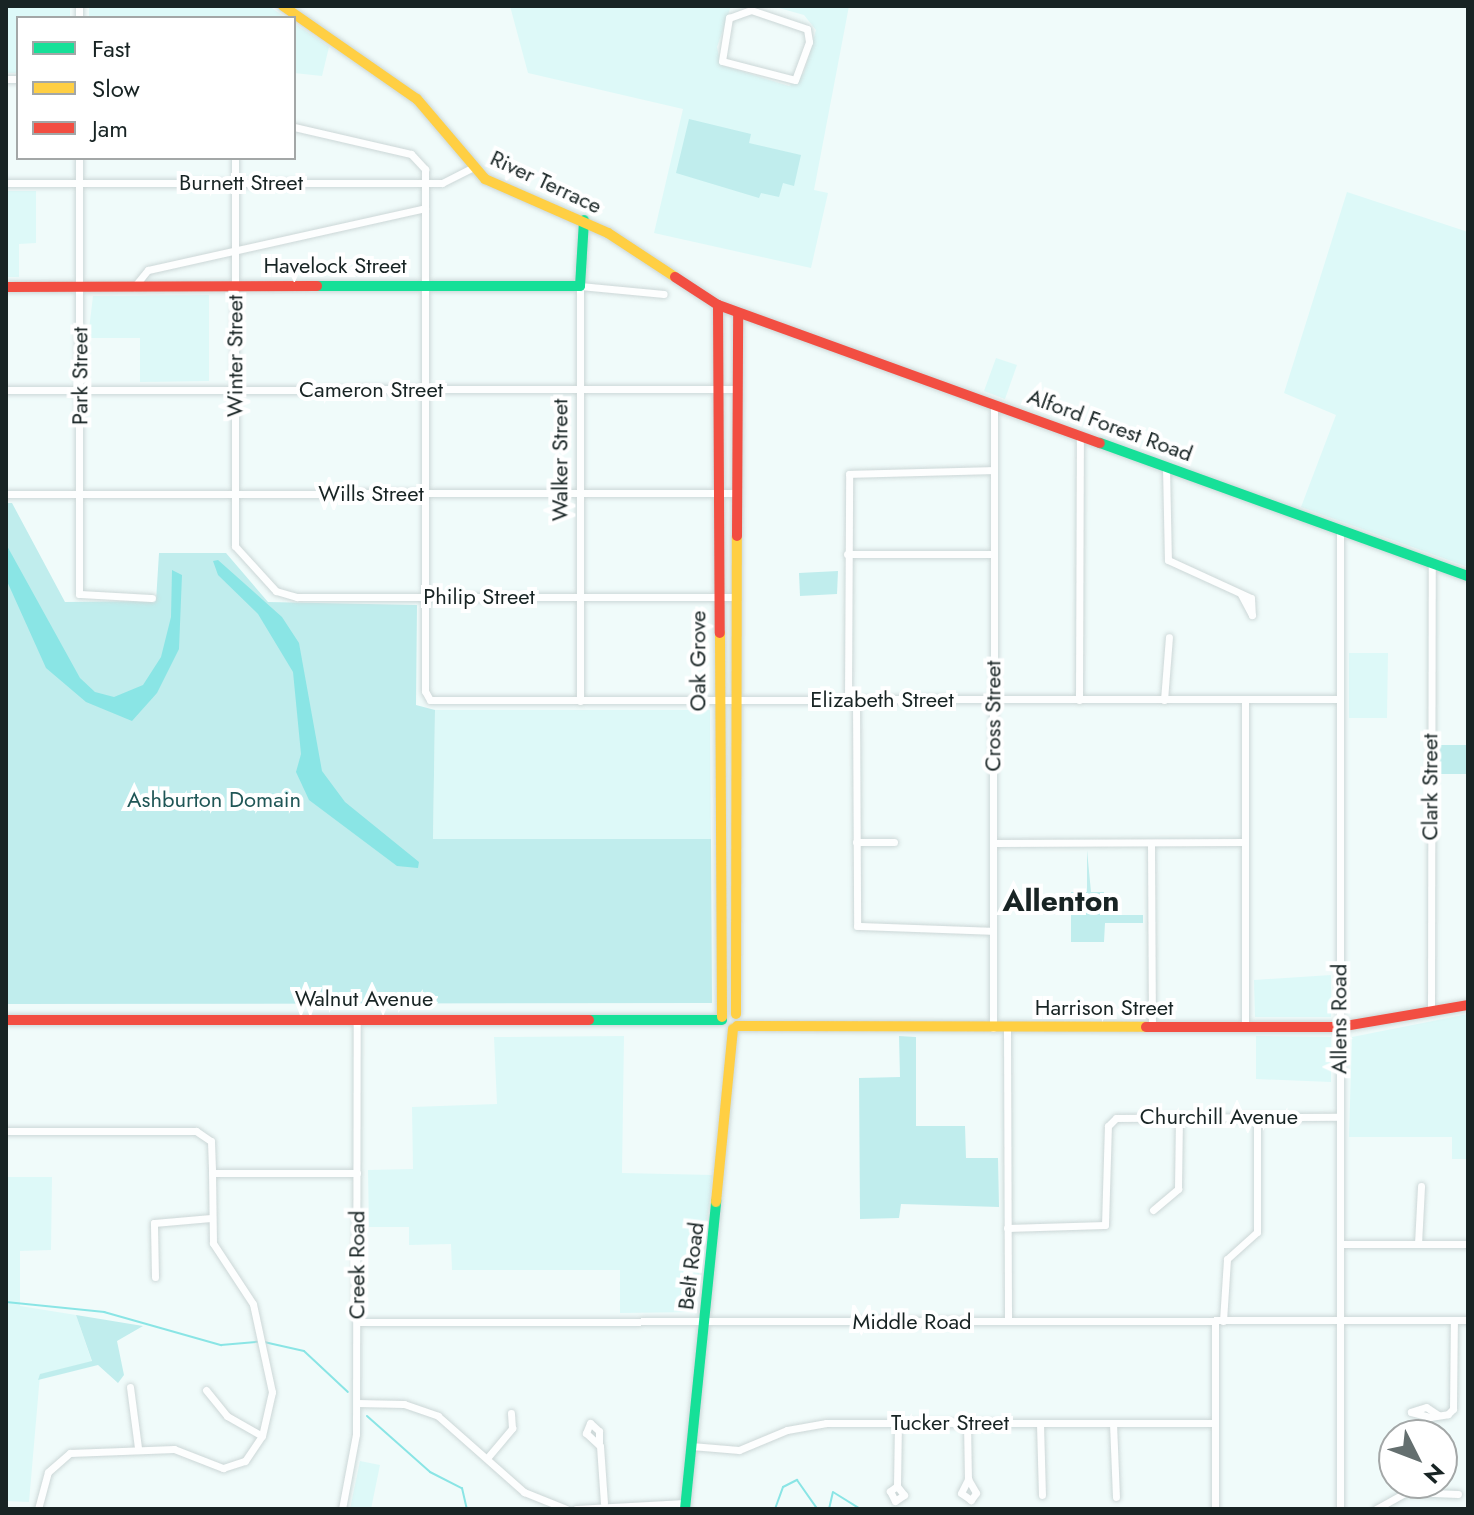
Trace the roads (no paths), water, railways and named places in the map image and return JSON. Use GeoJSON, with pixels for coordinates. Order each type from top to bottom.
{"type":"FeatureCollection","features":[{"type":"Feature","properties":{"kind":"street","name":"River Terrace"},"geometry":{"type":"LineString","coordinates":[[283,6],[296,10],[423,104],[471,168],[506,190],[584,220],[718,305],[738,313]]}},
{"type":"Feature","properties":{"kind":"street"},"geometry":{"type":"LineString","coordinates":[[751,8],[807,29],[809,42],[795,80],[722,61],[729,18],[751,8]]}},
{"type":"Feature","properties":{"kind":"street"},"geometry":{"type":"LineString","coordinates":[[296,127],[418,157],[425,183],[425,597]]}},
{"type":"Feature","properties":{"kind":"street","name":"Park Street"},"geometry":{"type":"LineString","coordinates":[[79,160],[79,594],[152,598]]}},
{"type":"Feature","properties":{"kind":"street","name":"Winter Street"},"geometry":{"type":"LineString","coordinates":[[235,160],[235,494],[239,554]]}},
{"type":"Feature","properties":{"kind":"street","name":"Burnett Street"},"geometry":{"type":"LineString","coordinates":[[6,183],[425,183],[451,182],[471,168]]}},
{"type":"Feature","properties":{"kind":"street"},"geometry":{"type":"LineString","coordinates":[[134,287],[148,270],[425,208]]}},
{"type":"Feature","properties":{"kind":"street","name":"Walker Street"},"geometry":{"type":"LineString","coordinates":[[580,701],[580,286],[584,220]]}},
{"type":"Feature","properties":{"kind":"street","name":"Havelock Street"},"geometry":{"type":"LineString","coordinates":[[6,287],[580,286],[664,294]]}},
{"type":"Feature","properties":{"kind":"street","name":"Oak Grove"},"geometry":{"type":"LineString","coordinates":[[718,305],[719,1003],[722,1018]]}},
{"type":"Feature","properties":{"kind":"street","name":"Oak Grove"},"geometry":{"type":"LineString","coordinates":[[735,1027],[738,313]]}},
{"type":"Feature","properties":{"kind":"street","name":"Alford Forest Road"},"geometry":{"type":"LineString","coordinates":[[738,313],[1468,576]]}},
{"type":"Feature","properties":{"kind":"street","name":"Cameron Street"},"geometry":{"type":"LineString","coordinates":[[6,390],[736,389]]}},
{"type":"Feature","properties":{"kind":"street","name":"Cross Street"},"geometry":{"type":"LineString","coordinates":[[993,1028],[994,405]]}},
{"type":"Feature","properties":{"kind":"street"},"geometry":{"type":"LineString","coordinates":[[1079,700],[1080,436]]}},
{"type":"Feature","properties":{"kind":"street"},"geometry":{"type":"LineString","coordinates":[[1166,467],[1168,560],[1241,594]]}},
{"type":"Feature","properties":{"kind":"street"},"geometry":{"type":"LineString","coordinates":[[992,470],[853,471],[847,554],[860,930],[993,931]]}},
{"type":"Feature","properties":{"kind":"street","name":"Wills Street"},"geometry":{"type":"LineString","coordinates":[[6,494],[736,493]]}},
{"type":"Feature","properties":{"kind":"street","name":"Allens Road"},"geometry":{"type":"LineString","coordinates":[[1340,530],[1340,1509]]}},
{"type":"Feature","properties":{"kind":"street","name":"Philip Street"},"geometry":{"type":"LineString","coordinates":[[239,554],[286,597],[737,597]]}},
{"type":"Feature","properties":{"kind":"street"},"geometry":{"type":"LineString","coordinates":[[847,554],[993,554]]}},
{"type":"Feature","properties":{"kind":"street","name":"Clark Street"},"geometry":{"type":"LineString","coordinates":[[1431,1012],[1432,564]]}},
{"type":"Feature","properties":{"kind":"street","name":"Elizabeth Street"},"geometry":{"type":"LineString","coordinates":[[425,597],[426,697],[580,701],[1339,699]]}},
{"type":"Feature","properties":{"kind":"street"},"geometry":{"type":"LineString","coordinates":[[1164,700],[1169,637]]}},
{"type":"Feature","properties":{"kind":"street"},"geometry":{"type":"LineString","coordinates":[[1245,700],[1245,1028]]}},
{"type":"Feature","properties":{"kind":"street"},"geometry":{"type":"LineString","coordinates":[[856,842],[894,842]]}},
{"type":"Feature","properties":{"kind":"street"},"geometry":{"type":"LineString","coordinates":[[993,843],[1245,842]]}},
{"type":"Feature","properties":{"kind":"street"},"geometry":{"type":"LineString","coordinates":[[1151,843],[1152,1028]]}},
{"type":"Feature","properties":{"kind":"street"},"geometry":{"type":"LineString","coordinates":[[701,1019],[719,1003]]}},
{"type":"Feature","properties":{"kind":"street","name":"Harrison Street"},"geometry":{"type":"LineString","coordinates":[[735,1027],[1339,1027],[1468,1005]]}},
{"type":"Feature","properties":{"kind":"street","name":"Walnut Avenue"},"geometry":{"type":"LineString","coordinates":[[6,1020],[701,1019],[736,1014]]}},
{"type":"Feature","properties":{"kind":"street"},"geometry":{"type":"LineString","coordinates":[[722,1018],[735,1027]]}},
{"type":"Feature","properties":{"kind":"street","name":"Creek Road"},"geometry":{"type":"LineString","coordinates":[[342,1509],[357,1403],[357,1019]]}},
{"type":"Feature","properties":{"kind":"street","name":"Belt Road"},"geometry":{"type":"LineString","coordinates":[[685,1506],[735,1027]]}},
{"type":"Feature","properties":{"kind":"street"},"geometry":{"type":"LineString","coordinates":[[1007,1028],[1008,1321]]}},
{"type":"Feature","properties":{"kind":"street"},"geometry":{"type":"LineString","coordinates":[[1215,1509],[1215,1423],[1224,1267],[1257,1232],[1257,1117]]}},
{"type":"Feature","properties":{"kind":"street","name":"Churchill Avenue"},"geometry":{"type":"LineString","coordinates":[[1007,1228],[1105,1225],[1110,1123],[1179,1118],[1340,1117]]}},
{"type":"Feature","properties":{"kind":"street"},"geometry":{"type":"LineString","coordinates":[[1153,1210],[1178,1189],[1179,1118]]}},
{"type":"Feature","properties":{"kind":"street"},"geometry":{"type":"LineString","coordinates":[[6,1131],[201,1132],[211,1141],[211,1218],[218,1256],[253,1304],[258,1342],[273,1400],[262,1436],[245,1461],[223,1468],[182,1450],[138,1448],[65,1455],[43,1482],[38,1509]]}},
{"type":"Feature","properties":{"kind":"street"},"geometry":{"type":"LineString","coordinates":[[212,1173],[357,1173]]}},
{"type":"Feature","properties":{"kind":"street"},"geometry":{"type":"LineString","coordinates":[[1418,1244],[1421,1186]]}},
{"type":"Feature","properties":{"kind":"street"},"geometry":{"type":"LineString","coordinates":[[155,1277],[152,1230],[157,1220],[211,1218]]}},
{"type":"Feature","properties":{"kind":"street"},"geometry":{"type":"LineString","coordinates":[[1340,1244],[1468,1244]]}},
{"type":"Feature","properties":{"kind":"street"},"geometry":{"type":"LineString","coordinates":[[1438,1415],[1454,1404],[1454,1320]]}},
{"type":"Feature","properties":{"kind":"street","name":"Middle Road"},"geometry":{"type":"LineString","coordinates":[[357,1322],[1468,1320]]}},
{"type":"Feature","properties":{"kind":"street"},"geometry":{"type":"LineString","coordinates":[[130,1387],[138,1448]]}},
{"type":"Feature","properties":{"kind":"street"},"geometry":{"type":"LineString","coordinates":[[206,1390],[227,1416],[262,1436]]}},
{"type":"Feature","properties":{"kind":"street"},"geometry":{"type":"LineString","coordinates":[[357,1403],[404,1404],[438,1416],[524,1492],[566,1509]]}},
{"type":"Feature","properties":{"kind":"street"},"geometry":{"type":"LineString","coordinates":[[488,1457],[512,1428],[511,1413]]}},
{"type":"Feature","properties":{"kind":"street"},"geometry":{"type":"LineString","coordinates":[[897,1486],[898,1423]]}},
{"type":"Feature","properties":{"kind":"street"},"geometry":{"type":"LineString","coordinates":[[967,1423],[968,1479]]}},
{"type":"Feature","properties":{"kind":"street"},"geometry":{"type":"LineString","coordinates":[[1113,1423],[1116,1497]]}},
{"type":"Feature","properties":{"kind":"street","name":"Tucker Street"},"geometry":{"type":"LineString","coordinates":[[691,1446],[739,1450],[807,1424],[1215,1423]]}},
{"type":"Feature","properties":{"kind":"street"},"geometry":{"type":"LineString","coordinates":[[1040,1424],[1042,1495]]}},
{"type":"Feature","properties":{"kind":"street"},"geometry":{"type":"LineString","coordinates":[[599,1442],[604,1503]]}},
{"type":"Feature","properties":{"kind":"street"},"geometry":{"type":"LineString","coordinates":[[1376,1509],[1397,1499]]}},
{"type":"Feature","properties":{"kind":"street"},"geometry":{"type":"LineString","coordinates":[[576,1509],[604,1503],[685,1506]]}},
{"type":"Feature","properties":{"kind":"water"},"geometry":{"type":"Polygon","coordinates":[[[6,544],[80,678],[95,692],[114,697],[143,685],[161,657],[171,617],[172,570],[182,575],[179,649],[157,693],[132,721],[86,702],[46,668],[6,579],[6,544]]]}},
{"type":"Feature","properties":{"kind":"water"},"geometry":{"type":"Polygon","coordinates":[[[218,560],[282,617],[299,643],[322,771],[345,802],[419,862],[418,868],[397,866],[309,800],[296,772],[301,754],[293,672],[258,614],[218,575],[213,561],[218,560]]]}},
{"type":"Feature","properties":{"kind":"waterway"},"geometry":{"type":"LineString","coordinates":[[6,1302],[104,1312],[221,1345],[257,1342]]}},
{"type":"Feature","properties":{"kind":"waterway"},"geometry":{"type":"LineString","coordinates":[[264,1342],[304,1351],[348,1392]]}},
{"type":"Feature","properties":{"kind":"waterway"},"geometry":{"type":"LineString","coordinates":[[367,1416],[430,1472],[462,1488],[467,1509]]}},
{"type":"Feature","properties":{"kind":"waterway"},"geometry":{"type":"LineString","coordinates":[[775,1509],[783,1487],[797,1480],[817,1509]]}},
{"type":"Feature","properties":{"kind":"waterway"},"geometry":{"type":"LineString","coordinates":[[829,1509],[833,1492],[860,1509]]}},
{"type":"Feature","properties":{"kind":"district","name":"Allenton"},"geometry":{"type":"Point","coordinates":[1061,901]}},
{"type":"Feature","properties":{"kind":"park label","name":"Ashburton Domain"},"geometry":{"type":"Point","coordinates":[214,800]}}]}
